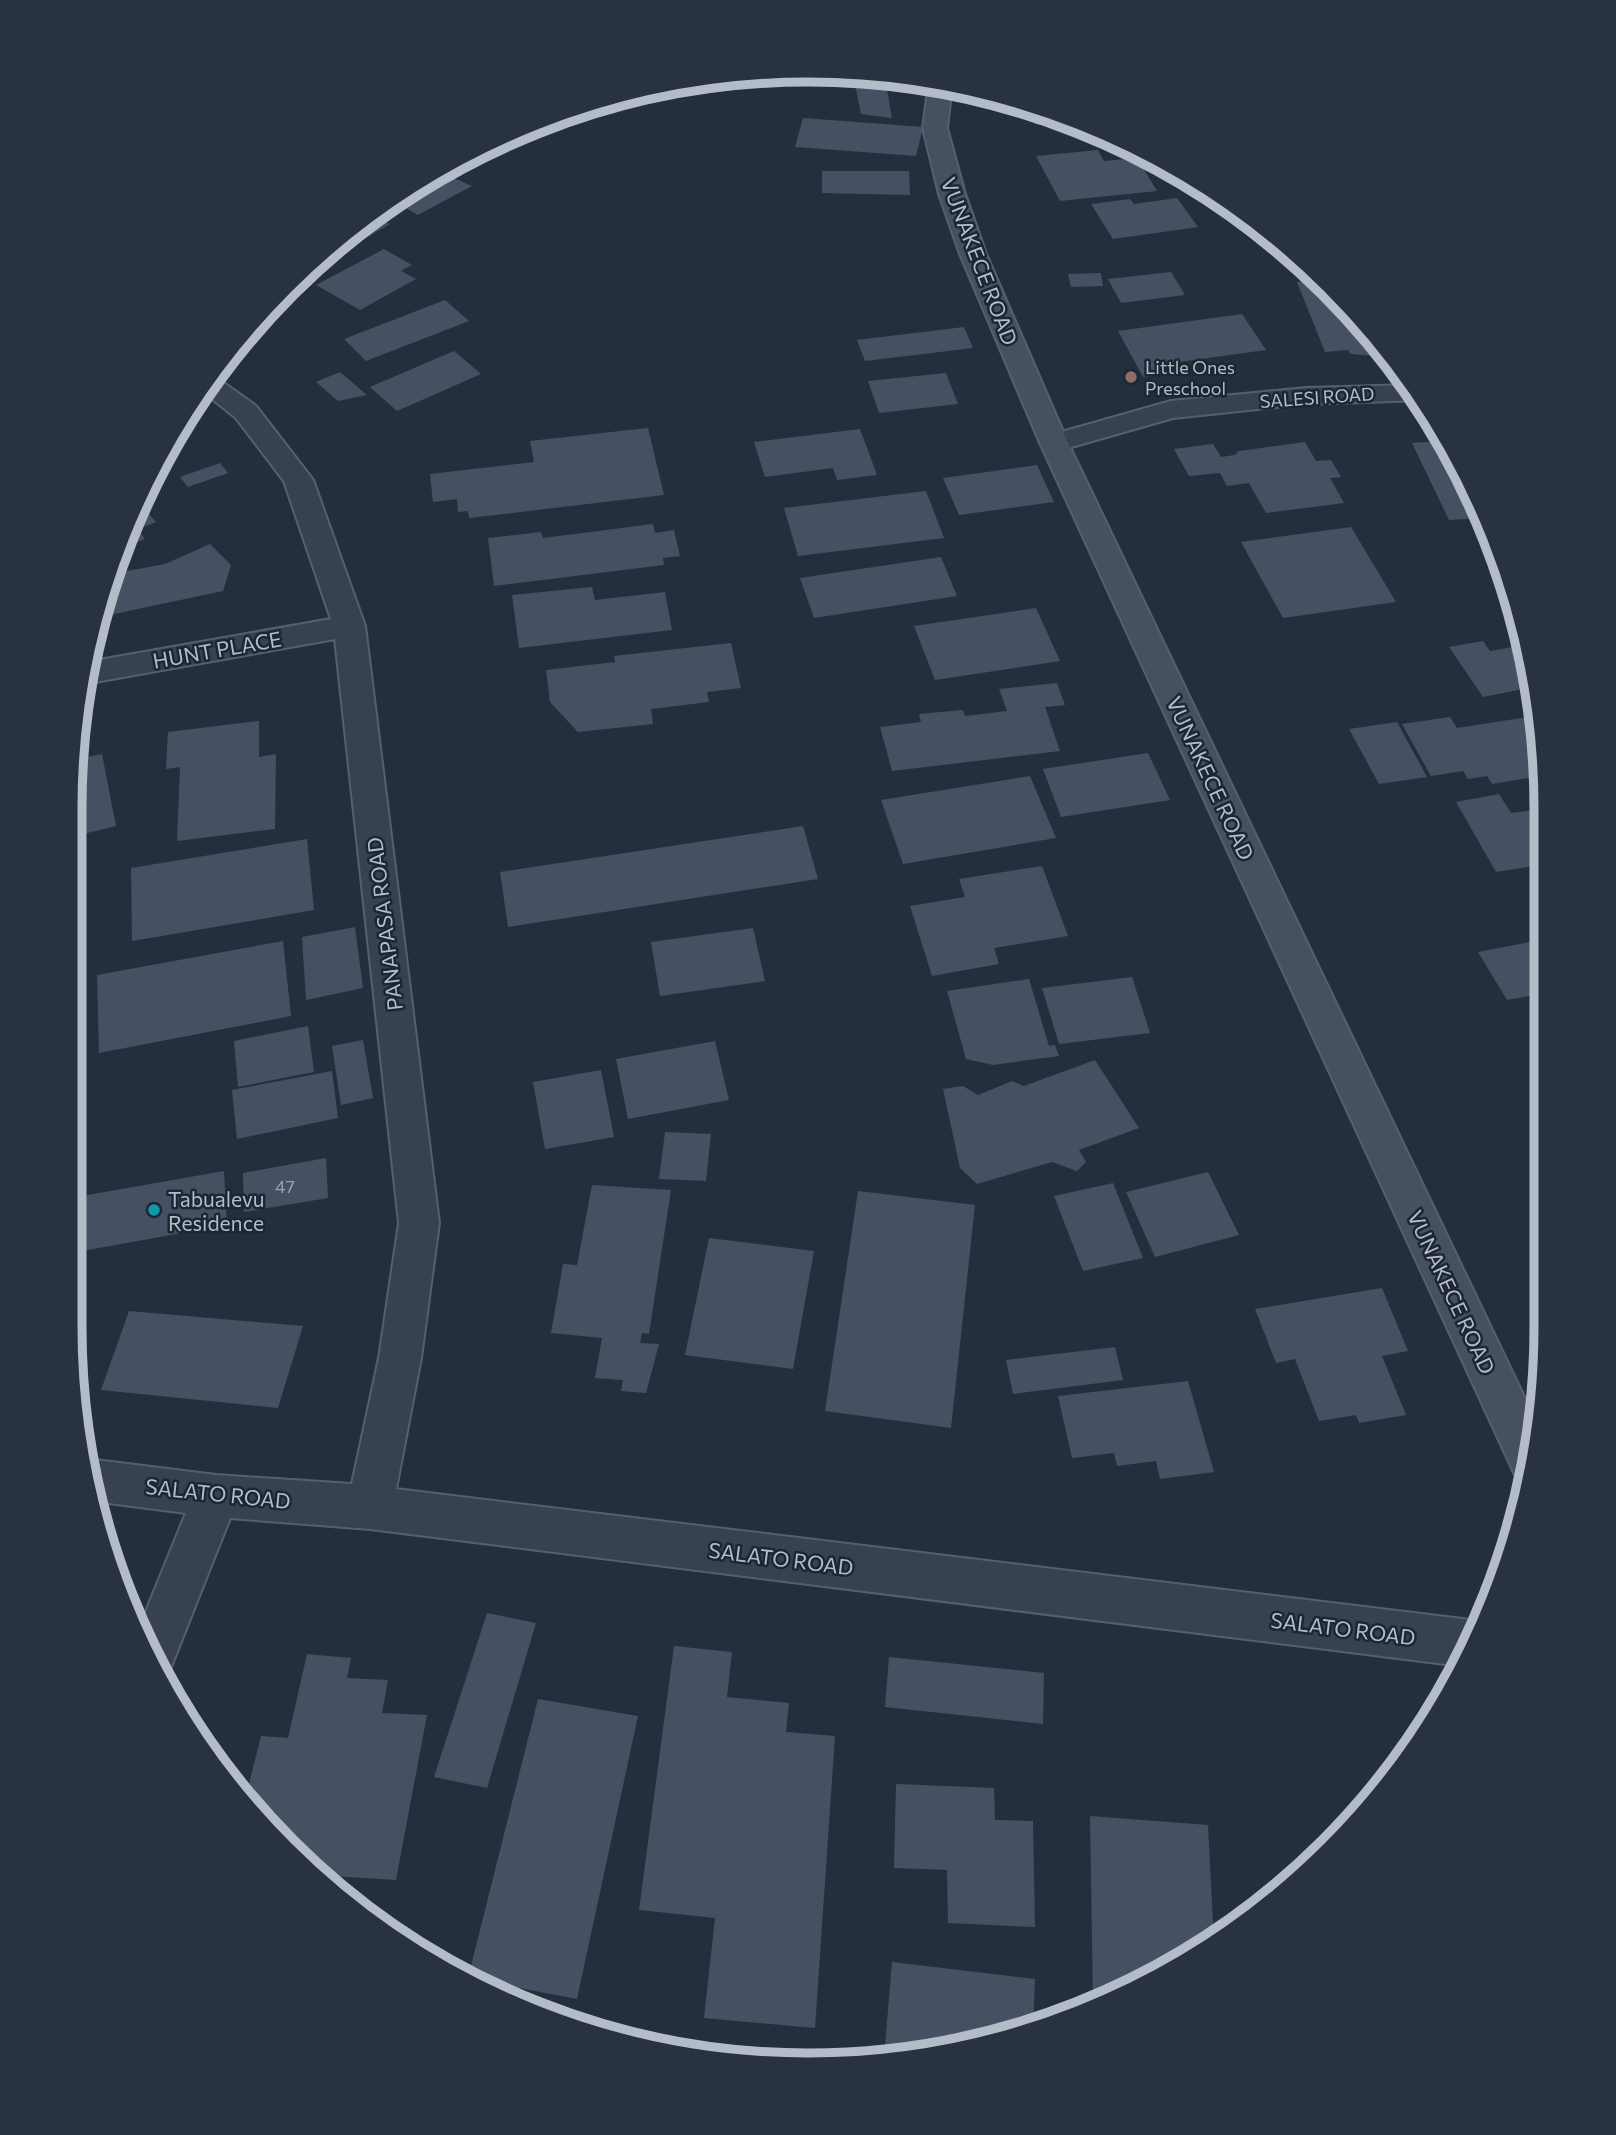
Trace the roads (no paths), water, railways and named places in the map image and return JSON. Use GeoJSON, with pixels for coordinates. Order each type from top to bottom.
{"type":"FeatureCollection","features":[{"type":"Feature","properties":{"kind":"main road","name":"VUNAKECE ROAD"},"geometry":{"type":"LineString","coordinates":[[940,94],[935,128],[952,194],[973,254],[1054,443],[1524,1445]]}},
{"type":"Feature","properties":{"kind":"street","name":"PANAPASA ROAD"},"geometry":{"type":"LineString","coordinates":[[216,389],[246,412],[298,480],[349,626],[419,1223],[401,1358],[370,1507]]}},
{"type":"Feature","properties":{"kind":"street","name":"SALESI ROAD"},"geometry":{"type":"LineString","coordinates":[[1054,443],[1171,410],[1306,396],[1403,393]]}},
{"type":"Feature","properties":{"kind":"street","name":"HUNT PLACE"},"geometry":{"type":"LineString","coordinates":[[95,671],[349,626]]}},
{"type":"Feature","properties":{"kind":"street","name":"SALATO ROAD"},"geometry":{"type":"LineString","coordinates":[[99,1480],[216,1496],[370,1507],[1461,1643]]}},
{"type":"Feature","properties":{"kind":"street"},"geometry":{"type":"LineString","coordinates":[[156,1645],[216,1496]]}},
{"type":"Feature","properties":{"kind":"place","name":"Little Ones Preschool"},"geometry":{"type":"Point","coordinates":[1131,377]}},
{"type":"Feature","properties":{"kind":"place","name":"Tabualevu Residence"},"geometry":{"type":"Point","coordinates":[154,1210]}}]}
